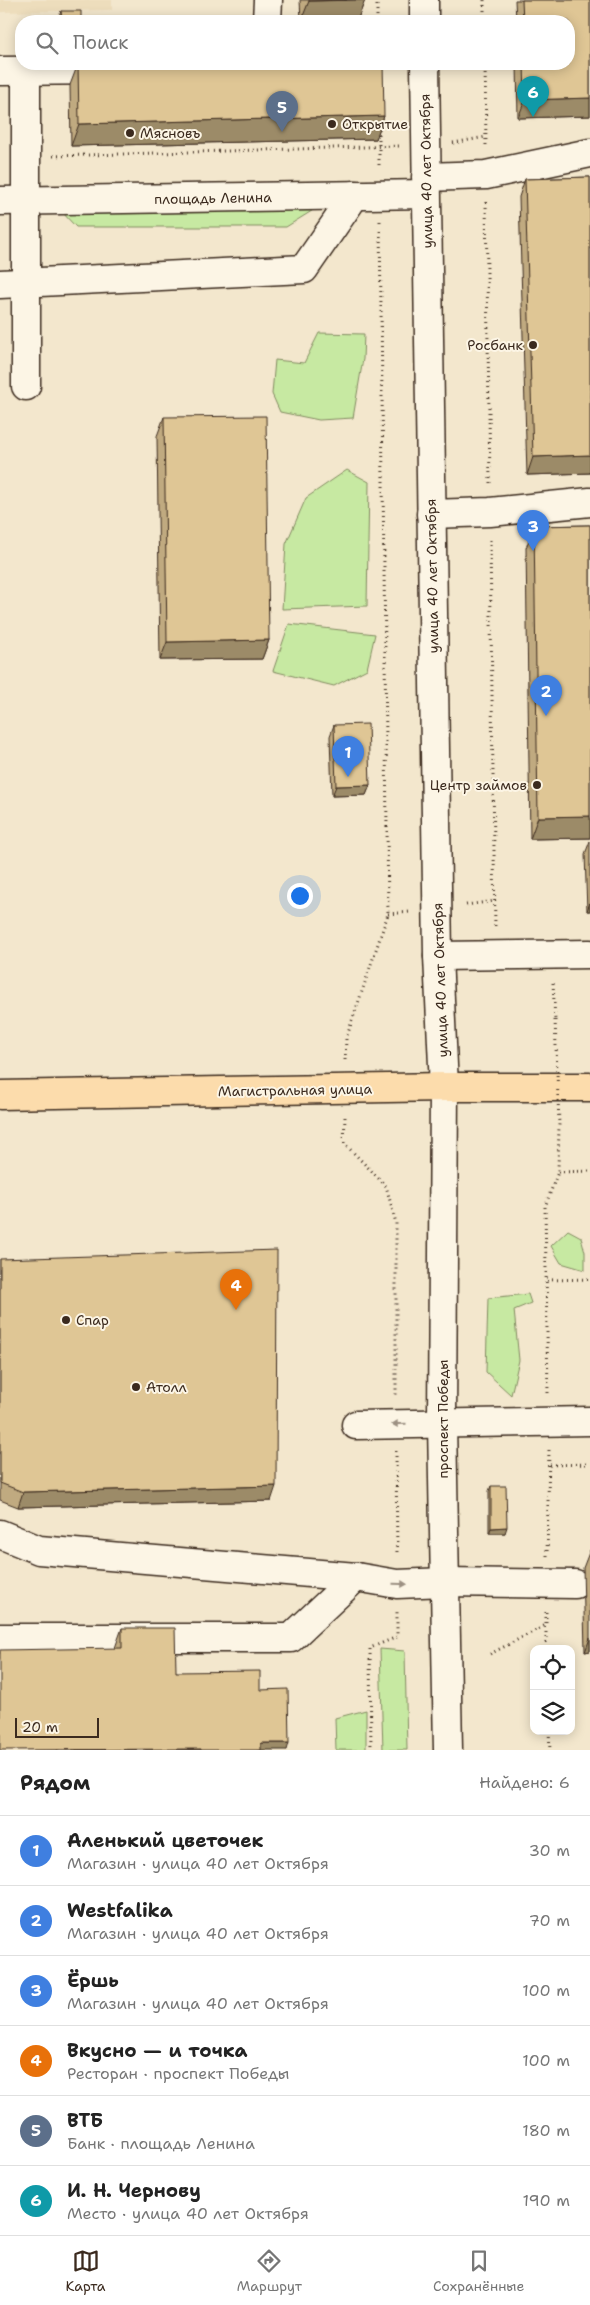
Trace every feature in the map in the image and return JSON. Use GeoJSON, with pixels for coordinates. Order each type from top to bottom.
{"type":"FeatureCollection","features":[{"type":"Feature","properties":{"kind":"main road","name":"Магистральная улица"},"geometry":{"type":"LineString","coordinates":[[0,1095],[444,1087],[590,1087]]}},
{"type":"Feature","properties":{"kind":"street"},"geometry":{"type":"LineString","coordinates":[[267,15],[268,0]]}},
{"type":"Feature","properties":{"kind":"street"},"geometry":{"type":"LineString","coordinates":[[424,0],[424,15]]}},
{"type":"Feature","properties":{"kind":"street"},"geometry":{"type":"LineString","coordinates":[[26,386],[13,284],[27,201],[26,157],[13,71],[141,70]]}},
{"type":"Feature","properties":{"kind":"street","name":"улица 40 лет Октября"},"geometry":{"type":"LineString","coordinates":[[425,70],[438,956],[444,1087]]}},
{"type":"Feature","properties":{"kind":"street","name":"площадь Ленина"},"geometry":{"type":"LineString","coordinates":[[0,201],[367,195],[486,175],[590,153]]}},
{"type":"Feature","properties":{"kind":"street"},"geometry":{"type":"LineString","coordinates":[[13,284],[304,269],[367,195]]}},
{"type":"Feature","properties":{"kind":"street"},"geometry":{"type":"LineString","coordinates":[[431,514],[490,512],[590,502]]}},
{"type":"Feature","properties":{"kind":"street"},"geometry":{"type":"LineString","coordinates":[[438,956],[590,954]]}},
{"type":"Feature","properties":{"kind":"street","name":"проспект Победы"},"geometry":{"type":"LineString","coordinates":[[444,1087],[442,1423],[448,1750]]}},
{"type":"Feature","properties":{"kind":"street"},"geometry":{"type":"LineString","coordinates":[[356,1425],[590,1421]]}},
{"type":"Feature","properties":{"kind":"street"},"geometry":{"type":"LineString","coordinates":[[0,1534],[39,1550],[356,1578],[397,1584],[445,1582],[575,1584]]}},
{"type":"Feature","properties":{"kind":"street"},"geometry":{"type":"LineString","coordinates":[[0,1638],[291,1638],[356,1578]]}},
{"type":"Feature","properties":{"kind":"path"},"geometry":{"type":"LineString","coordinates":[[377,0],[377,15]]}},
{"type":"Feature","properties":{"kind":"path"},"geometry":{"type":"LineString","coordinates":[[484,0],[484,15]]}},
{"type":"Feature","properties":{"kind":"path"},"geometry":{"type":"LineString","coordinates":[[372,1750],[370,1648],[397,1637],[396,1223],[386,1186],[344,1143],[346,1039],[388,914],[367,195],[379,145],[379,126]]}},
{"type":"Feature","properties":{"kind":"path"},"geometry":{"type":"LineString","coordinates":[[26,157],[379,145]]}},
{"type":"Feature","properties":{"kind":"path"},"geometry":{"type":"LineString","coordinates":[[553,979],[558,1156]]}},
{"type":"Feature","properties":{"kind":"path"},"geometry":{"type":"LineString","coordinates":[[558,1172],[590,1171]]}},
{"type":"Feature","properties":{"kind":"path"},"geometry":{"type":"LineString","coordinates":[[546,1280],[590,1279]]}},
{"type":"Feature","properties":{"kind":"path"},"geometry":{"type":"LineString","coordinates":[[550,1465],[590,1464]]}},
{"type":"Feature","properties":{"kind":"path"},"geometry":{"type":"LineString","coordinates":[[490,1654],[546,1625]]}},
{"type":"Feature","properties":{"kind":"path"},"geometry":{"type":"LineString","coordinates":[[549,1735],[550,1750]]}},
{"type":"Feature","properties":{"kind":"shaded area"},"geometry":{"type":"Polygon","coordinates":[[[0,0],[112,0],[112,10],[0,12],[0,0]]]}},
{"type":"Feature","properties":{"kind":"green space"},"geometry":{"type":"Polygon","coordinates":[[[315,209],[286,227],[76,227],[60,210],[315,209]]]}},
{"type":"Feature","properties":{"kind":"green space"},"geometry":{"type":"Polygon","coordinates":[[[319,333],[364,334],[363,359],[353,418],[319,420],[280,412],[272,394],[275,360],[304,363],[319,333]]]}},
{"type":"Feature","properties":{"kind":"green space"},"geometry":{"type":"Polygon","coordinates":[[[347,470],[369,482],[367,606],[282,609],[286,544],[306,498],[347,470]]]}},
{"type":"Feature","properties":{"kind":"green space"},"geometry":{"type":"Polygon","coordinates":[[[289,624],[375,634],[367,669],[334,686],[273,671],[289,624]]]}},
{"type":"Feature","properties":{"kind":"green space"},"geometry":{"type":"Polygon","coordinates":[[[568,1230],[581,1237],[585,1252],[585,1270],[561,1263],[551,1246],[568,1230]]]}},
{"type":"Feature","properties":{"kind":"green space"},"geometry":{"type":"Polygon","coordinates":[[[528,1294],[531,1303],[514,1310],[519,1360],[511,1395],[486,1372],[488,1298],[528,1294]]]}},
{"type":"Feature","properties":{"kind":"green space"},"geometry":{"type":"Polygon","coordinates":[[[380,1649],[405,1651],[407,1750],[383,1750],[380,1649]]]}},
{"type":"Feature","properties":{"kind":"green space"},"geometry":{"type":"Polygon","coordinates":[[[366,1710],[366,1750],[336,1750],[335,1718],[366,1710]]]}},
{"type":"Feature","properties":{"kind":"building"},"geometry":{"type":"Polygon","coordinates":[[[309,0],[347,0],[309,1],[309,0]]]}},
{"type":"Feature","properties":{"kind":"building"},"geometry":{"type":"Polygon","coordinates":[[[522,0],[590,0],[590,98],[525,100],[524,70],[575,70],[575,15],[523,15],[522,0]]]}},
{"type":"Feature","properties":{"kind":"building"},"geometry":{"type":"Polygon","coordinates":[[[61,11],[81,11],[81,15],[61,15],[61,11]]]}},
{"type":"Feature","properties":{"kind":"building"},"geometry":{"type":"Polygon","coordinates":[[[78,70],[383,70],[384,116],[79,124],[78,70]]]}},
{"type":"Feature","properties":{"kind":"building"},"geometry":{"type":"Polygon","coordinates":[[[590,177],[590,455],[533,457],[525,179],[590,177]]]}},
{"type":"Feature","properties":{"kind":"building"},"geometry":{"type":"Polygon","coordinates":[[[266,416],[269,640],[167,642],[164,417],[266,416]]]}},
{"type":"Feature","properties":{"kind":"building"},"geometry":{"type":"Polygon","coordinates":[[[590,525],[590,816],[538,817],[534,526],[590,525]]]}},
{"type":"Feature","properties":{"kind":"building"},"geometry":{"type":"Polygon","coordinates":[[[368,724],[370,785],[336,786],[334,725],[368,724]]]}},
{"type":"Feature","properties":{"kind":"building","name":"Атолл"},"geometry":{"type":"Polygon","coordinates":[[[277,1250],[276,1486],[23,1492],[0,1483],[0,1259],[277,1250]]]}},
{"type":"Feature","properties":{"kind":"building"},"geometry":{"type":"Polygon","coordinates":[[[491,1486],[506,1486],[507,1527],[491,1528],[491,1486]]]}},
{"type":"Feature","properties":{"kind":"building"},"geometry":{"type":"Polygon","coordinates":[[[122,1628],[175,1628],[176,1672],[260,1671],[260,1690],[288,1689],[289,1743],[261,1743],[261,1750],[0,1750],[0,1650],[122,1648],[122,1628]]]}},
{"type":"Feature","properties":{"kind":"place","name":"И. Н. Чернову"},"geometry":{"type":"Point","coordinates":[533,117]}},
{"type":"Feature","properties":{"kind":"place","name":"Открытие"},"geometry":{"type":"Point","coordinates":[332,124]}},
{"type":"Feature","properties":{"kind":"place","name":"ВТБ"},"geometry":{"type":"Point","coordinates":[282,132]}},
{"type":"Feature","properties":{"kind":"place","name":"Мясновъ"},"geometry":{"type":"Point","coordinates":[130,133]}},
{"type":"Feature","properties":{"kind":"place","name":"Росбанк"},"geometry":{"type":"Point","coordinates":[533,345]}},
{"type":"Feature","properties":{"kind":"place","name":"Ёршь"},"geometry":{"type":"Point","coordinates":[533,551]}},
{"type":"Feature","properties":{"kind":"place","name":"Westfalika"},"geometry":{"type":"Point","coordinates":[546,716]}},
{"type":"Feature","properties":{"kind":"place","name":"Аленький цветочек"},"geometry":{"type":"Point","coordinates":[348,777]}},
{"type":"Feature","properties":{"kind":"place","name":"Центр займов"},"geometry":{"type":"Point","coordinates":[537,785]}},
{"type":"Feature","properties":{"kind":"place","name":"Вкусно — и точка"},"geometry":{"type":"Point","coordinates":[236,1310]}},
{"type":"Feature","properties":{"kind":"place","name":"Спар"},"geometry":{"type":"Point","coordinates":[66,1320]}},
{"type":"Feature","properties":{"kind":"place","name":"Атолл"},"geometry":{"type":"Point","coordinates":[136,1387]}}]}
